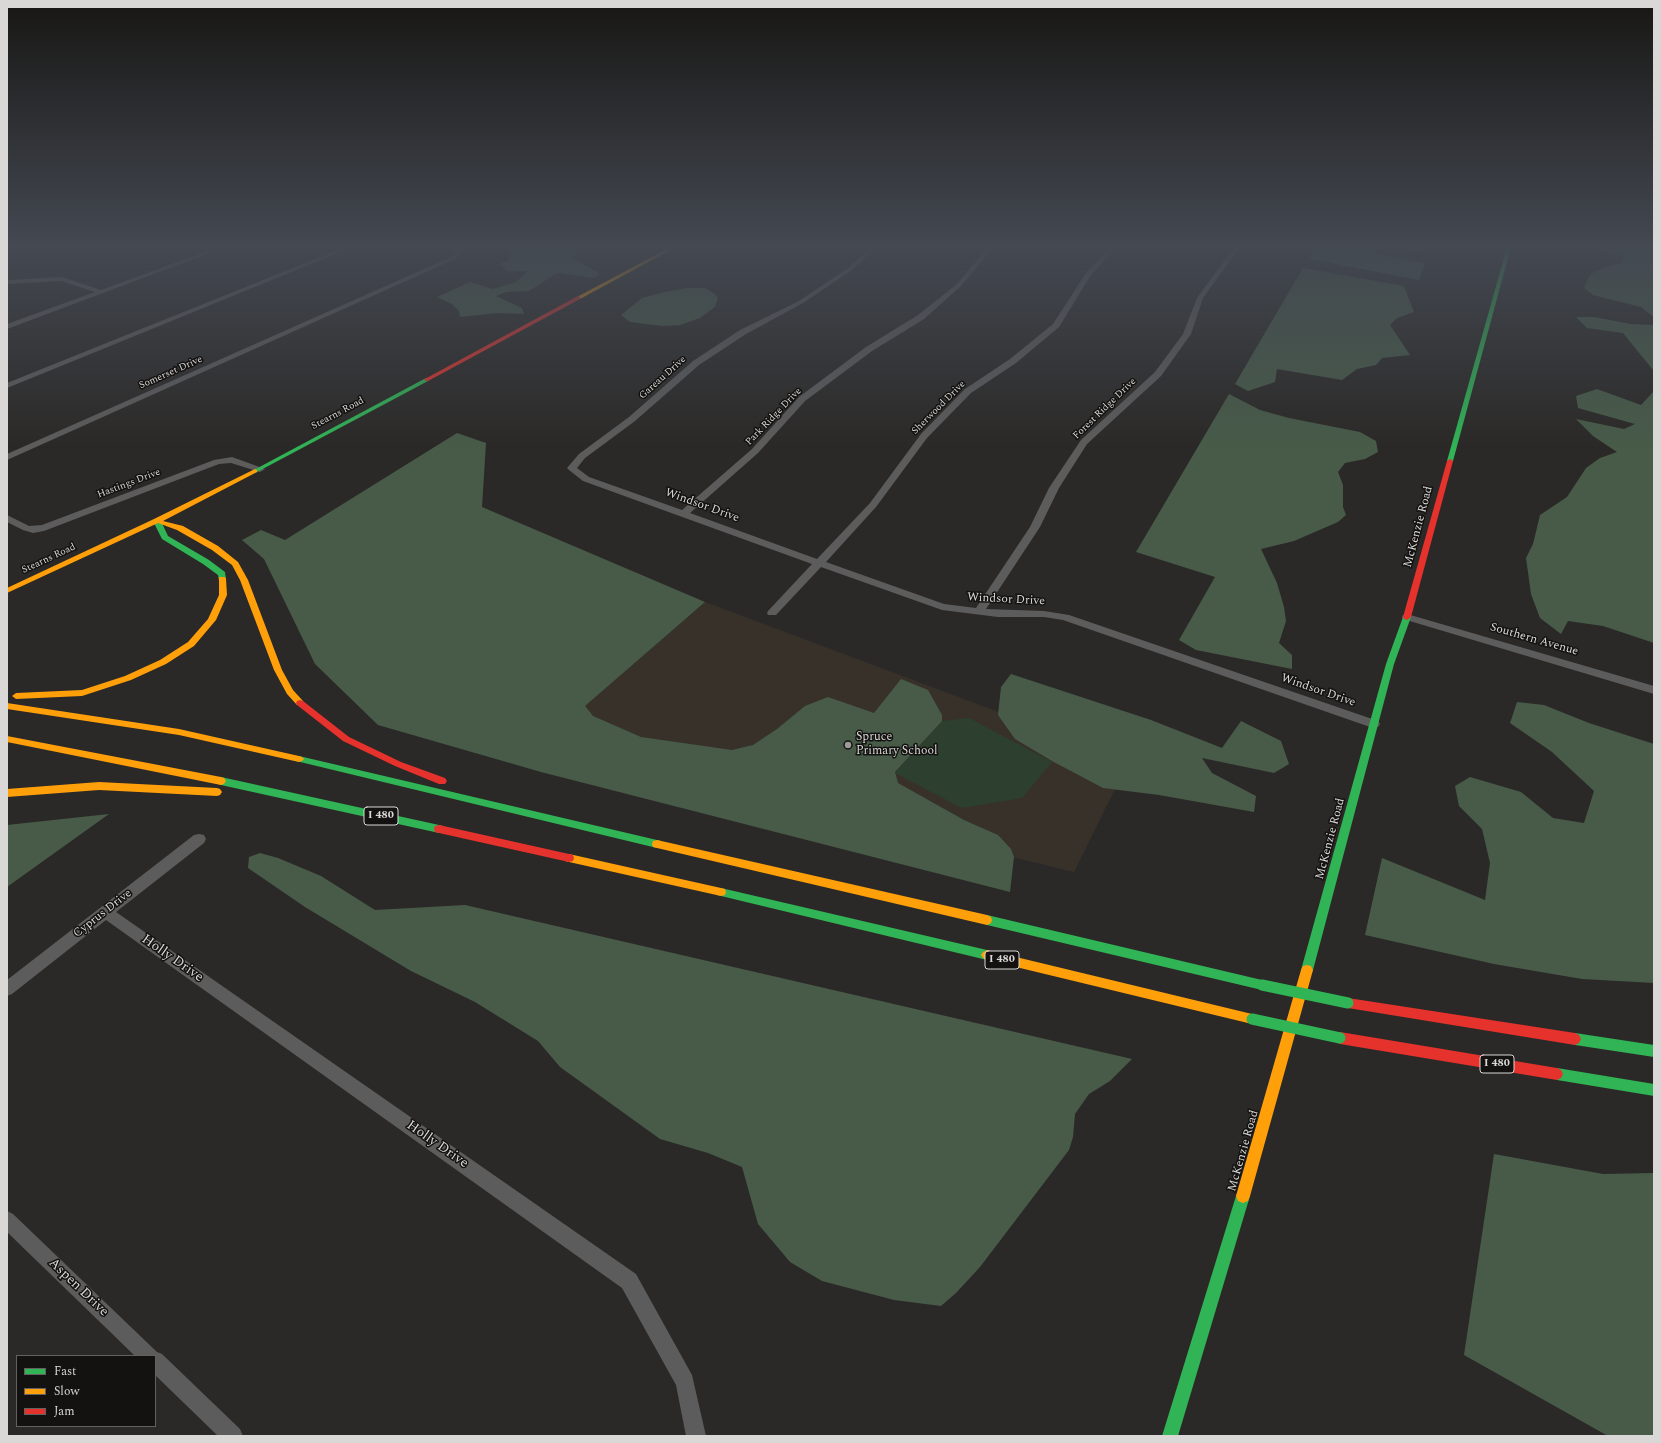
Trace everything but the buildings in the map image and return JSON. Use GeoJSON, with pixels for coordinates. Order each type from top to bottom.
{"type":"FeatureCollection","features":[{"type":"Feature","properties":{"kind":"main road","name":"Stearns Road"},"geometry":{"type":"LineString","coordinates":[[7,591],[157,521],[260,469],[548,314]]}},
{"type":"Feature","properties":{"kind":"main road","name":"McKenzie Road"},"geometry":{"type":"LineString","coordinates":[[1170,1436],[1253,1162],[1390,664],[1406,617],[1491,314]]}},
{"type":"Feature","properties":{"kind":"main road"},"geometry":{"type":"LineString","coordinates":[[7,696],[44,696],[82,693],[128,678],[163,662],[191,644],[212,620],[224,595],[222,574],[206,562],[165,538],[157,521]]}},
{"type":"Feature","properties":{"kind":"main road"},"geometry":{"type":"LineString","coordinates":[[157,521],[180,528],[215,548],[235,564],[244,580],[278,670],[290,692],[306,709],[346,739],[398,764],[516,810]]}},
{"type":"Feature","properties":{"kind":"main road"},"geometry":{"type":"LineString","coordinates":[[7,706],[179,732],[1022,927],[1262,985],[1348,1003],[1654,1051]]}},
{"type":"Feature","properties":{"kind":"main road","name":"I 480"},"geometry":{"type":"LineString","coordinates":[[7,739],[310,800],[753,899],[1252,1019],[1340,1038],[1654,1090]]}},
{"type":"Feature","properties":{"kind":"main road"},"geometry":{"type":"LineString","coordinates":[[7,793],[99,786],[166,788],[310,800]]}},
{"type":"Feature","properties":{"kind":"street"},"geometry":{"type":"LineString","coordinates":[[7,327],[41,314]]}},
{"type":"Feature","properties":{"kind":"street"},"geometry":{"type":"LineString","coordinates":[[7,386],[184,314]]}},
{"type":"Feature","properties":{"kind":"street","name":"Somerset Drive"},"geometry":{"type":"LineString","coordinates":[[7,457],[327,314]]}},
{"type":"Feature","properties":{"kind":"street","name":"Gareau Drive"},"geometry":{"type":"LineString","coordinates":[[572,468],[582,456],[632,419],[696,363],[743,332],[777,314]]}},
{"type":"Feature","properties":{"kind":"street","name":"Park Ridge Drive"},"geometry":{"type":"LineString","coordinates":[[684,513],[755,452],[802,399],[869,349],[925,314]]}},
{"type":"Feature","properties":{"kind":"street","name":"Sherwood Drive"},"geometry":{"type":"LineString","coordinates":[[772,613],[874,505],[924,436],[968,391],[1013,361],[1056,325],[1063,314]]}},
{"type":"Feature","properties":{"kind":"street","name":"Forest Ridge Drive"},"geometry":{"type":"LineString","coordinates":[[979,612],[1035,527],[1054,488],[1084,442],[1158,374],[1187,334],[1194,314]]}},
{"type":"Feature","properties":{"kind":"street","name":"Hastings Drive"},"geometry":{"type":"LineString","coordinates":[[7,518],[33,530],[44,528],[217,462],[232,460],[260,469]]}},
{"type":"Feature","properties":{"kind":"street","name":"Windsor Drive"},"geometry":{"type":"LineString","coordinates":[[572,468],[586,479],[942,607],[998,614],[1044,614],[1065,617],[1374,724]]}},
{"type":"Feature","properties":{"kind":"street","name":"Southern Avenue"},"geometry":{"type":"LineString","coordinates":[[1406,617],[1654,690]]}},
{"type":"Feature","properties":{"kind":"street","name":"Cyprus Drive"},"geometry":{"type":"LineString","coordinates":[[7,989],[199,839]]}},
{"type":"Feature","properties":{"kind":"street","name":"Holly Drive"},"geometry":{"type":"LineString","coordinates":[[105,912],[629,1281],[685,1382],[696,1436]]}},
{"type":"Feature","properties":{"kind":"street","name":"Aspen Drive"},"geometry":{"type":"LineString","coordinates":[[7,1220],[148,1355]]}},
{"type":"Feature","properties":{"kind":"street"},"geometry":{"type":"LineString","coordinates":[[156,1362],[233,1436]]}},
{"type":"Feature","properties":{"kind":"shaded area","name":"Spruce Primary School"},"geometry":{"type":"Polygon","coordinates":[[[705,602],[1129,761],[1074,872],[791,803],[558,729],[705,602]]]}},
{"type":"Feature","properties":{"kind":"green space"},"geometry":{"type":"Polygon","coordinates":[[[460,314],[485,314],[460,317],[460,314]]]}},
{"type":"Feature","properties":{"kind":"green space"},"geometry":{"type":"Polygon","coordinates":[[[705,314],[700,318],[680,325],[663,326],[630,322],[621,315],[705,314]]]}},
{"type":"Feature","properties":{"kind":"green space"},"geometry":{"type":"Polygon","coordinates":[[[1276,314],[1407,314],[1397,318],[1390,325],[1410,355],[1382,358],[1376,365],[1357,369],[1342,380],[1277,369],[1275,382],[1248,391],[1235,384],[1276,314]]]}},
{"type":"Feature","properties":{"kind":"green space"},"geometry":{"type":"Polygon","coordinates":[[[1576,317],[1594,317],[1631,324],[1654,325],[1654,643],[1603,626],[1568,621],[1561,634],[1540,618],[1531,594],[1526,558],[1533,544],[1540,515],[1567,497],[1586,468],[1600,458],[1617,452],[1593,436],[1576,419],[1624,429],[1635,424],[1578,408],[1576,396],[1597,389],[1641,405],[1653,392],[1653,370],[1623,333],[1587,328],[1576,317]]]}},
{"type":"Feature","properties":{"kind":"green space"},"geometry":{"type":"Polygon","coordinates":[[[1229,394],[1260,410],[1289,418],[1360,432],[1376,441],[1378,452],[1365,459],[1345,463],[1338,472],[1343,485],[1343,507],[1346,515],[1338,522],[1294,541],[1261,549],[1277,583],[1284,607],[1286,621],[1279,643],[1292,655],[1292,669],[1196,650],[1179,640],[1215,577],[1136,552],[1229,394]]]}},
{"type":"Feature","properties":{"kind":"green space"},"geometry":{"type":"Polygon","coordinates":[[[457,433],[486,443],[482,507],[705,602],[585,706],[593,716],[641,737],[732,750],[753,745],[777,729],[805,706],[828,697],[874,713],[901,679],[928,690],[942,715],[942,721],[895,772],[898,783],[964,820],[998,835],[1011,849],[1014,857],[1010,892],[541,772],[378,725],[315,664],[264,559],[242,540],[261,530],[285,540],[457,433]]]}},
{"type":"Feature","properties":{"kind":"green space"},"geometry":{"type":"Polygon","coordinates":[[[1011,674],[1151,720],[1222,748],[1241,721],[1281,741],[1289,764],[1274,773],[1202,758],[1212,773],[1256,796],[1254,812],[1159,795],[1103,788],[1052,761],[1015,739],[998,715],[1001,687],[1011,674]]]}},
{"type":"Feature","properties":{"kind":"green space"},"geometry":{"type":"Polygon","coordinates":[[[1517,702],[1544,705],[1589,723],[1654,744],[1654,983],[1582,979],[1494,964],[1365,935],[1382,858],[1485,900],[1490,863],[1482,829],[1459,806],[1455,786],[1470,777],[1521,792],[1553,818],[1584,823],[1594,791],[1552,752],[1510,723],[1517,702]]]}},
{"type":"Feature","properties":{"kind":"green space"},"geometry":{"type":"Polygon","coordinates":[[[969,718],[1052,762],[1022,798],[962,808],[895,773],[942,721],[969,718]]]}},
{"type":"Feature","properties":{"kind":"green space"},"geometry":{"type":"Polygon","coordinates":[[[109,814],[7,887],[7,825],[109,814]]]}},
{"type":"Feature","properties":{"kind":"green space"},"geometry":{"type":"Polygon","coordinates":[[[260,853],[278,858],[321,876],[375,910],[465,905],[1132,1059],[1110,1081],[1089,1094],[1075,1114],[1073,1137],[1069,1150],[980,1267],[956,1293],[941,1306],[894,1300],[822,1281],[790,1262],[758,1224],[742,1167],[708,1153],[660,1139],[560,1067],[538,1041],[475,1002],[411,971],[305,907],[248,868],[249,857],[260,853]]]}},
{"type":"Feature","properties":{"kind":"green space"},"geometry":{"type":"Polygon","coordinates":[[[1494,1154],[1603,1174],[1654,1173],[1654,1436],[1608,1436],[1464,1355],[1494,1154]]]}},
{"type":"Feature","properties":{"kind":"traffic: fast"},"geometry":{"type":"LineString","coordinates":[[1450,461],[1490,314]]}},
{"type":"Feature","properties":{"kind":"traffic: fast"},"geometry":{"type":"LineString","coordinates":[[255,471],[426,380]]}},
{"type":"Feature","properties":{"kind":"traffic: fast"},"geometry":{"type":"LineString","coordinates":[[157,521],[165,537],[206,562],[222,574],[222,579]]}},
{"type":"Feature","properties":{"kind":"traffic: fast"},"geometry":{"type":"LineString","coordinates":[[1307,970],[1390,664],[1407,617]]}},
{"type":"Feature","properties":{"kind":"traffic: fast"},"geometry":{"type":"LineString","coordinates":[[299,759],[657,844]]}},
{"type":"Feature","properties":{"kind":"traffic: fast"},"geometry":{"type":"LineString","coordinates":[[221,781],[439,829]]}},
{"type":"Feature","properties":{"kind":"traffic: fast"},"geometry":{"type":"LineString","coordinates":[[721,892],[987,955]]}},
{"type":"Feature","properties":{"kind":"traffic: fast"},"geometry":{"type":"LineString","coordinates":[[987,920],[1262,985]]}},
{"type":"Feature","properties":{"kind":"traffic: fast"},"geometry":{"type":"LineString","coordinates":[[1262,985],[1348,1003]]}},
{"type":"Feature","properties":{"kind":"traffic: fast"},"geometry":{"type":"LineString","coordinates":[[1252,1019],[1340,1038]]}},
{"type":"Feature","properties":{"kind":"traffic: fast"},"geometry":{"type":"LineString","coordinates":[[1575,1039],[1654,1051]]}},
{"type":"Feature","properties":{"kind":"traffic: fast"},"geometry":{"type":"LineString","coordinates":[[1557,1074],[1654,1090]]}},
{"type":"Feature","properties":{"kind":"traffic: fast"},"geometry":{"type":"LineString","coordinates":[[1170,1436],[1243,1196]]}},
{"type":"Feature","properties":{"kind":"traffic: slow"},"geometry":{"type":"LineString","coordinates":[[7,591],[157,521],[255,471]]}},
{"type":"Feature","properties":{"kind":"traffic: slow"},"geometry":{"type":"LineString","coordinates":[[157,521],[180,528],[215,548],[235,564],[244,580],[278,670],[290,692],[300,703]]}},
{"type":"Feature","properties":{"kind":"traffic: slow"},"geometry":{"type":"LineString","coordinates":[[16,696],[82,693],[128,678],[163,662],[191,644],[212,620],[223,595],[222,579]]}},
{"type":"Feature","properties":{"kind":"traffic: slow"},"geometry":{"type":"LineString","coordinates":[[7,706],[179,732],[299,759]]}},
{"type":"Feature","properties":{"kind":"traffic: slow"},"geometry":{"type":"LineString","coordinates":[[7,739],[221,781]]}},
{"type":"Feature","properties":{"kind":"traffic: slow"},"geometry":{"type":"LineString","coordinates":[[7,793],[99,786],[217,792]]}},
{"type":"Feature","properties":{"kind":"traffic: slow"},"geometry":{"type":"LineString","coordinates":[[657,844],[987,920]]}},
{"type":"Feature","properties":{"kind":"traffic: slow"},"geometry":{"type":"LineString","coordinates":[[569,858],[721,892]]}},
{"type":"Feature","properties":{"kind":"traffic: slow"},"geometry":{"type":"LineString","coordinates":[[987,955],[1252,1019]]}},
{"type":"Feature","properties":{"kind":"traffic: slow"},"geometry":{"type":"LineString","coordinates":[[1243,1196],[1307,970]]}},
{"type":"Feature","properties":{"kind":"traffic: jam"},"geometry":{"type":"LineString","coordinates":[[426,380],[548,314]]}},
{"type":"Feature","properties":{"kind":"traffic: jam"},"geometry":{"type":"LineString","coordinates":[[1407,617],[1450,461]]}},
{"type":"Feature","properties":{"kind":"traffic: jam"},"geometry":{"type":"LineString","coordinates":[[300,703],[346,739],[398,764],[442,781]]}},
{"type":"Feature","properties":{"kind":"traffic: jam"},"geometry":{"type":"LineString","coordinates":[[439,829],[569,858]]}},
{"type":"Feature","properties":{"kind":"traffic: jam"},"geometry":{"type":"LineString","coordinates":[[1348,1003],[1575,1039]]}},
{"type":"Feature","properties":{"kind":"traffic: jam"},"geometry":{"type":"LineString","coordinates":[[1340,1038],[1557,1074]]}},
{"type":"Feature","properties":{"kind":"place","name":"Spruce Primary School"},"geometry":{"type":"Point","coordinates":[848,745]}}]}
